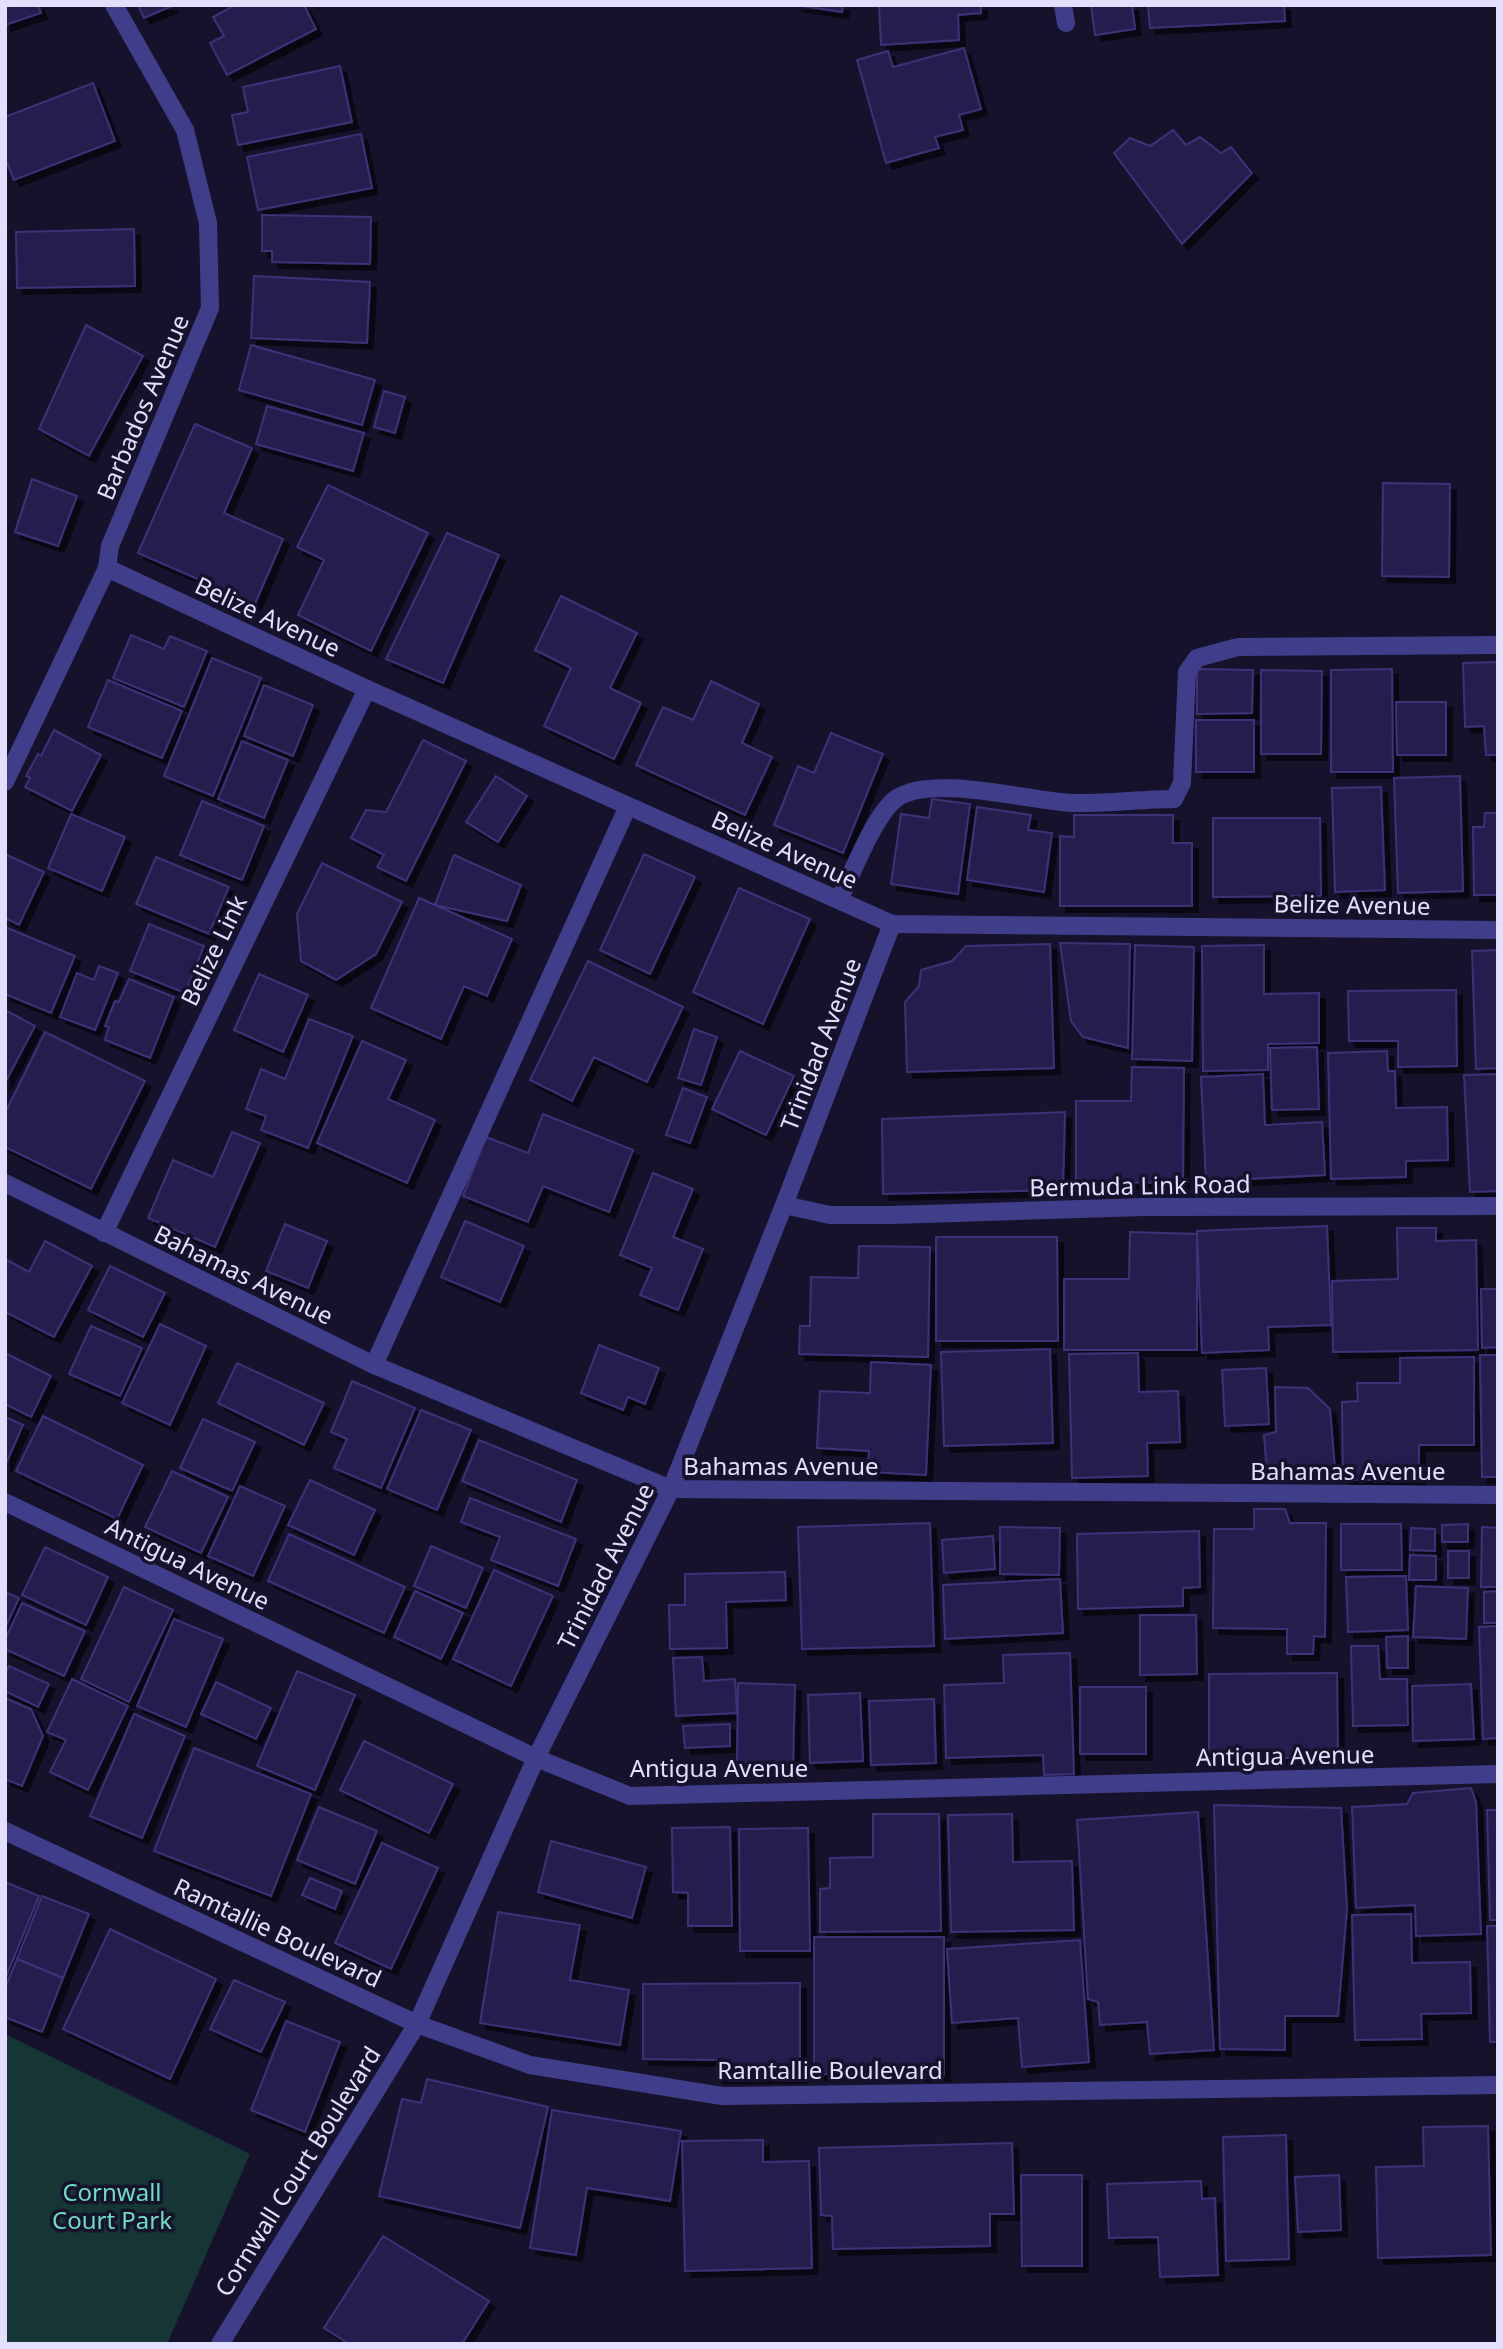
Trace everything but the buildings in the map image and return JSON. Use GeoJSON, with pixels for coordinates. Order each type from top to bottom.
{"type":"FeatureCollection","features":[{"type":"Feature","properties":{"kind":"street","name":"Barbados Avenue"},"geometry":{"type":"LineString","coordinates":[[5,782],[107,568],[110,546],[209,308],[208,223],[185,130],[114,5]]}},
{"type":"Feature","properties":{"kind":"street","name":"Belize Avenue"},"geometry":{"type":"LineString","coordinates":[[107,568],[367,689],[892,924],[1498,930]]}},
{"type":"Feature","properties":{"kind":"street"},"geometry":{"type":"LineString","coordinates":[[839,900],[881,815],[897,798],[918,790],[971,791],[1072,803],[1174,799],[1182,783],[1187,672],[1197,658],[1238,647],[1498,645]]}},
{"type":"Feature","properties":{"kind":"street","name":"Belize Link"},"geometry":{"type":"LineString","coordinates":[[104,1233],[367,689]]}},
{"type":"Feature","properties":{"kind":"street"},"geometry":{"type":"LineString","coordinates":[[374,1364],[628,806]]}},
{"type":"Feature","properties":{"kind":"street","name":"Trinidad Avenue"},"geometry":{"type":"LineString","coordinates":[[417,2024],[536,1758],[671,1489],[785,1205],[892,924]]}},
{"type":"Feature","properties":{"kind":"street","name":"Bahamas Avenue"},"geometry":{"type":"LineString","coordinates":[[5,1183],[374,1364],[671,1489],[1498,1496]]}},
{"type":"Feature","properties":{"kind":"street","name":"Bermuda Link Road"},"geometry":{"type":"LineString","coordinates":[[785,1205],[830,1214],[880,1215],[1144,1207],[1498,1206]]}},
{"type":"Feature","properties":{"kind":"street","name":"Antigua Avenue"},"geometry":{"type":"LineString","coordinates":[[5,1502],[536,1758],[631,1796],[1498,1774]]}},
{"type":"Feature","properties":{"kind":"street","name":"Ramtallie Boulevard"},"geometry":{"type":"LineString","coordinates":[[5,1831],[417,2024],[530,2065],[722,2096],[1498,2085]]}},
{"type":"Feature","properties":{"kind":"street","name":"Cornwall Court Boulevard"},"geometry":{"type":"LineString","coordinates":[[220,2344],[417,2024]]}},
{"type":"Feature","properties":{"kind":"green space","name":"Cornwall Court Park"},"geometry":{"type":"Polygon","coordinates":[[[5,2034],[250,2154],[167,2344],[5,2344],[5,2034]]]}}]}
